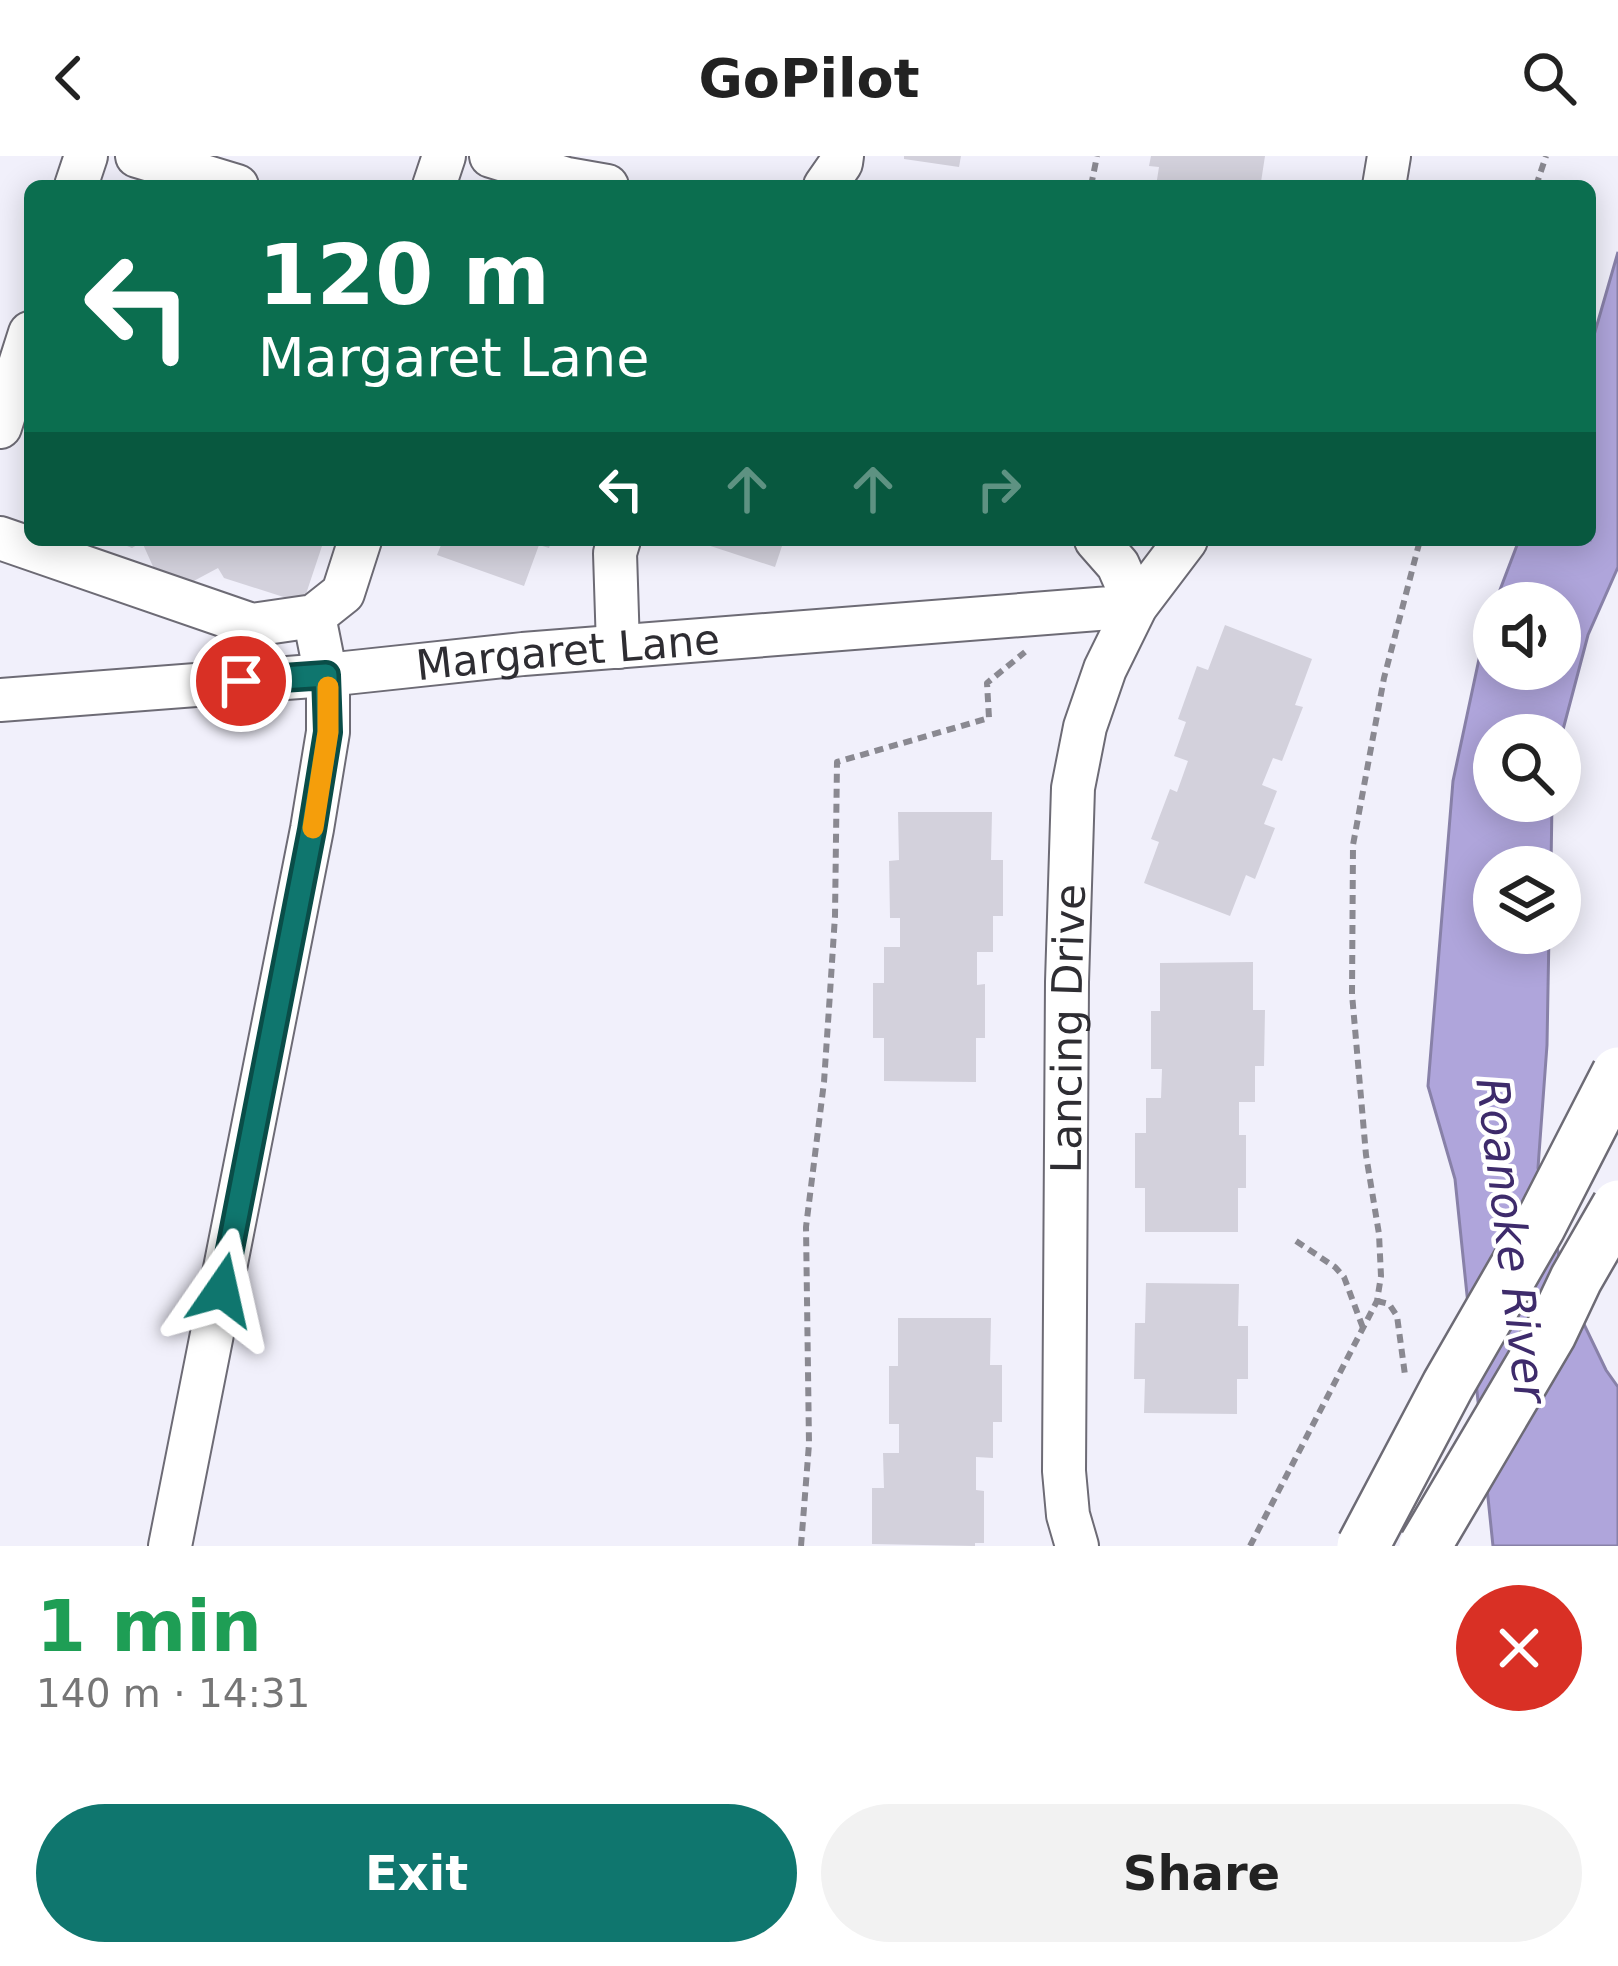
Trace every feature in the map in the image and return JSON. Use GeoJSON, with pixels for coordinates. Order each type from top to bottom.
{"type":"FeatureCollection","features":[{"type":"Feature","properties":{"kind":"main road"},"geometry":{"type":"LineString","coordinates":[[1363,1546],[1618,1073]]}},
{"type":"Feature","properties":{"kind":"main road"},"geometry":{"type":"LineString","coordinates":[[1425,1546],[1550,1334],[1618,1206]]}},
{"type":"Feature","properties":{"kind":"street"},"geometry":{"type":"LineString","coordinates":[[137,156],[217,180]]}},
{"type":"Feature","properties":{"kind":"street"},"geometry":{"type":"LineString","coordinates":[[491,156],[577,180]]}},
{"type":"Feature","properties":{"kind":"street"},"geometry":{"type":"LineString","coordinates":[[0,428],[24,351]]}},
{"type":"Feature","properties":{"kind":"street"},"geometry":{"type":"LineString","coordinates":[[0,538],[252,625],[314,616],[343,593],[358,546]]}},
{"type":"Feature","properties":{"kind":"street"},"geometry":{"type":"LineString","coordinates":[[618,546],[618,647]]}},
{"type":"Feature","properties":{"kind":"street"},"geometry":{"type":"LineString","coordinates":[[1101,546],[1118,566],[1136,606]]}},
{"type":"Feature","properties":{"kind":"street","name":"Lancing Drive"},"geometry":{"type":"LineString","coordinates":[[1077,1546],[1064,1471],[1066,982],[1073,788],[1085,727],[1105,669],[1136,606],[1181,546]]}},
{"type":"Feature","properties":{"kind":"street","name":"Margaret Lane"},"geometry":{"type":"LineString","coordinates":[[0,700],[1136,606]]}},
{"type":"Feature","properties":{"kind":"street"},"geometry":{"type":"LineString","coordinates":[[170,1546],[328,732],[326,675],[314,616]]}},
{"type":"Feature","properties":{"kind":"path"},"geometry":{"type":"LineString","coordinates":[[1250,1546],[1377,1301],[1382,1276],[1352,994],[1353,845],[1384,678],[1418,546]]}},
{"type":"Feature","properties":{"kind":"path"},"geometry":{"type":"LineString","coordinates":[[801,1546],[809,1444],[806,1227],[830,993],[837,762],[988,718],[987,683],[1032,647],[1031,614]]}},
{"type":"Feature","properties":{"kind":"path"},"geometry":{"type":"LineString","coordinates":[[1296,1241],[1344,1277],[1363,1328]]}},
{"type":"Feature","properties":{"kind":"water"},"geometry":{"type":"Polygon","coordinates":[[[1618,252],[1618,567],[1581,662],[1581,582],[1503,582],[1517,546],[1596,546],[1596,328],[1618,252]]]}},
{"type":"Feature","properties":{"kind":"water","name":"Roanoke River"},"geometry":{"type":"Polygon","coordinates":[[[1473,687],[1573,690],[1567,714],[1473,714],[1473,822],[1552,822],[1551,846],[1473,846],[1473,954],[1549,954],[1538,1168],[1567,1289],[1618,1387],[1618,1546],[1493,1546],[1455,1179],[1428,1086],[1453,781],[1473,687]]]}},
{"type":"Feature","properties":{"kind":"building"},"geometry":{"type":"Polygon","coordinates":[[[904,156],[961,156],[959,167],[904,156]]]}},
{"type":"Feature","properties":{"kind":"building"},"geometry":{"type":"Polygon","coordinates":[[[1151,156],[1265,156],[1261,180],[1157,180],[1159,167],[1149,166],[1151,156]]]}},
{"type":"Feature","properties":{"kind":"building"},"geometry":{"type":"Polygon","coordinates":[[[144,546],[322,546],[306,594],[296,601],[224,578],[218,568],[190,583],[155,571],[144,546]]]}},
{"type":"Feature","properties":{"kind":"building"},"geometry":{"type":"Polygon","coordinates":[[[441,546],[539,546],[524,586],[437,555],[441,546]]]}},
{"type":"Feature","properties":{"kind":"building"},"geometry":{"type":"Polygon","coordinates":[[[710,546],[782,546],[775,567],[710,546]]]}},
{"type":"Feature","properties":{"kind":"building"},"geometry":{"type":"Polygon","coordinates":[[[1225,625],[1312,659],[1295,705],[1303,707],[1282,761],[1273,758],[1262,785],[1277,791],[1264,824],[1275,828],[1255,879],[1246,875],[1230,916],[1144,883],[1159,842],[1151,839],[1170,789],[1177,792],[1188,761],[1174,756],[1186,722],[1178,719],[1197,666],[1208,670],[1225,625]]]}},
{"type":"Feature","properties":{"kind":"building"},"geometry":{"type":"Polygon","coordinates":[[[898,812],[992,812],[991,860],[1003,860],[1003,916],[993,916],[993,952],[977,952],[977,985],[985,984],[985,1038],[976,1038],[976,1082],[884,1081],[884,1038],[873,1038],[873,983],[884,983],[884,947],[900,947],[900,918],[890,918],[889,861],[899,860],[898,812]]]}},
{"type":"Feature","properties":{"kind":"building"},"geometry":{"type":"Polygon","coordinates":[[[1253,962],[1253,1010],[1265,1010],[1264,1066],[1255,1066],[1255,1102],[1239,1102],[1239,1135],[1246,1135],[1246,1188],[1238,1188],[1238,1232],[1145,1232],[1145,1188],[1135,1188],[1135,1133],[1146,1133],[1146,1098],[1161,1098],[1162,1069],[1151,1069],[1151,1011],[1160,1011],[1160,963],[1253,962]]]}},
{"type":"Feature","properties":{"kind":"building"},"geometry":{"type":"Polygon","coordinates":[[[1146,1283],[1239,1284],[1238,1326],[1248,1326],[1248,1379],[1237,1379],[1237,1414],[1144,1413],[1145,1379],[1134,1379],[1135,1323],[1145,1323],[1146,1283]]]}},
{"type":"Feature","properties":{"kind":"building"},"geometry":{"type":"Polygon","coordinates":[[[898,1318],[991,1318],[990,1365],[1002,1365],[1002,1422],[993,1422],[993,1458],[976,1457],[976,1490],[984,1491],[984,1543],[872,1544],[872,1488],[884,1488],[883,1453],[899,1453],[899,1424],[889,1424],[889,1366],[898,1366],[898,1318]]]}},
{"type":"Feature","properties":{"kind":"slow traffic"},"geometry":{"type":"LineString","coordinates":[[313,828],[328,732],[328,687]]}},
{"type":"Feature","properties":{"kind":"route"},"geometry":{"type":"LineString","coordinates":[[222,1290],[328,732],[326,675],[241,681]]}}]}
